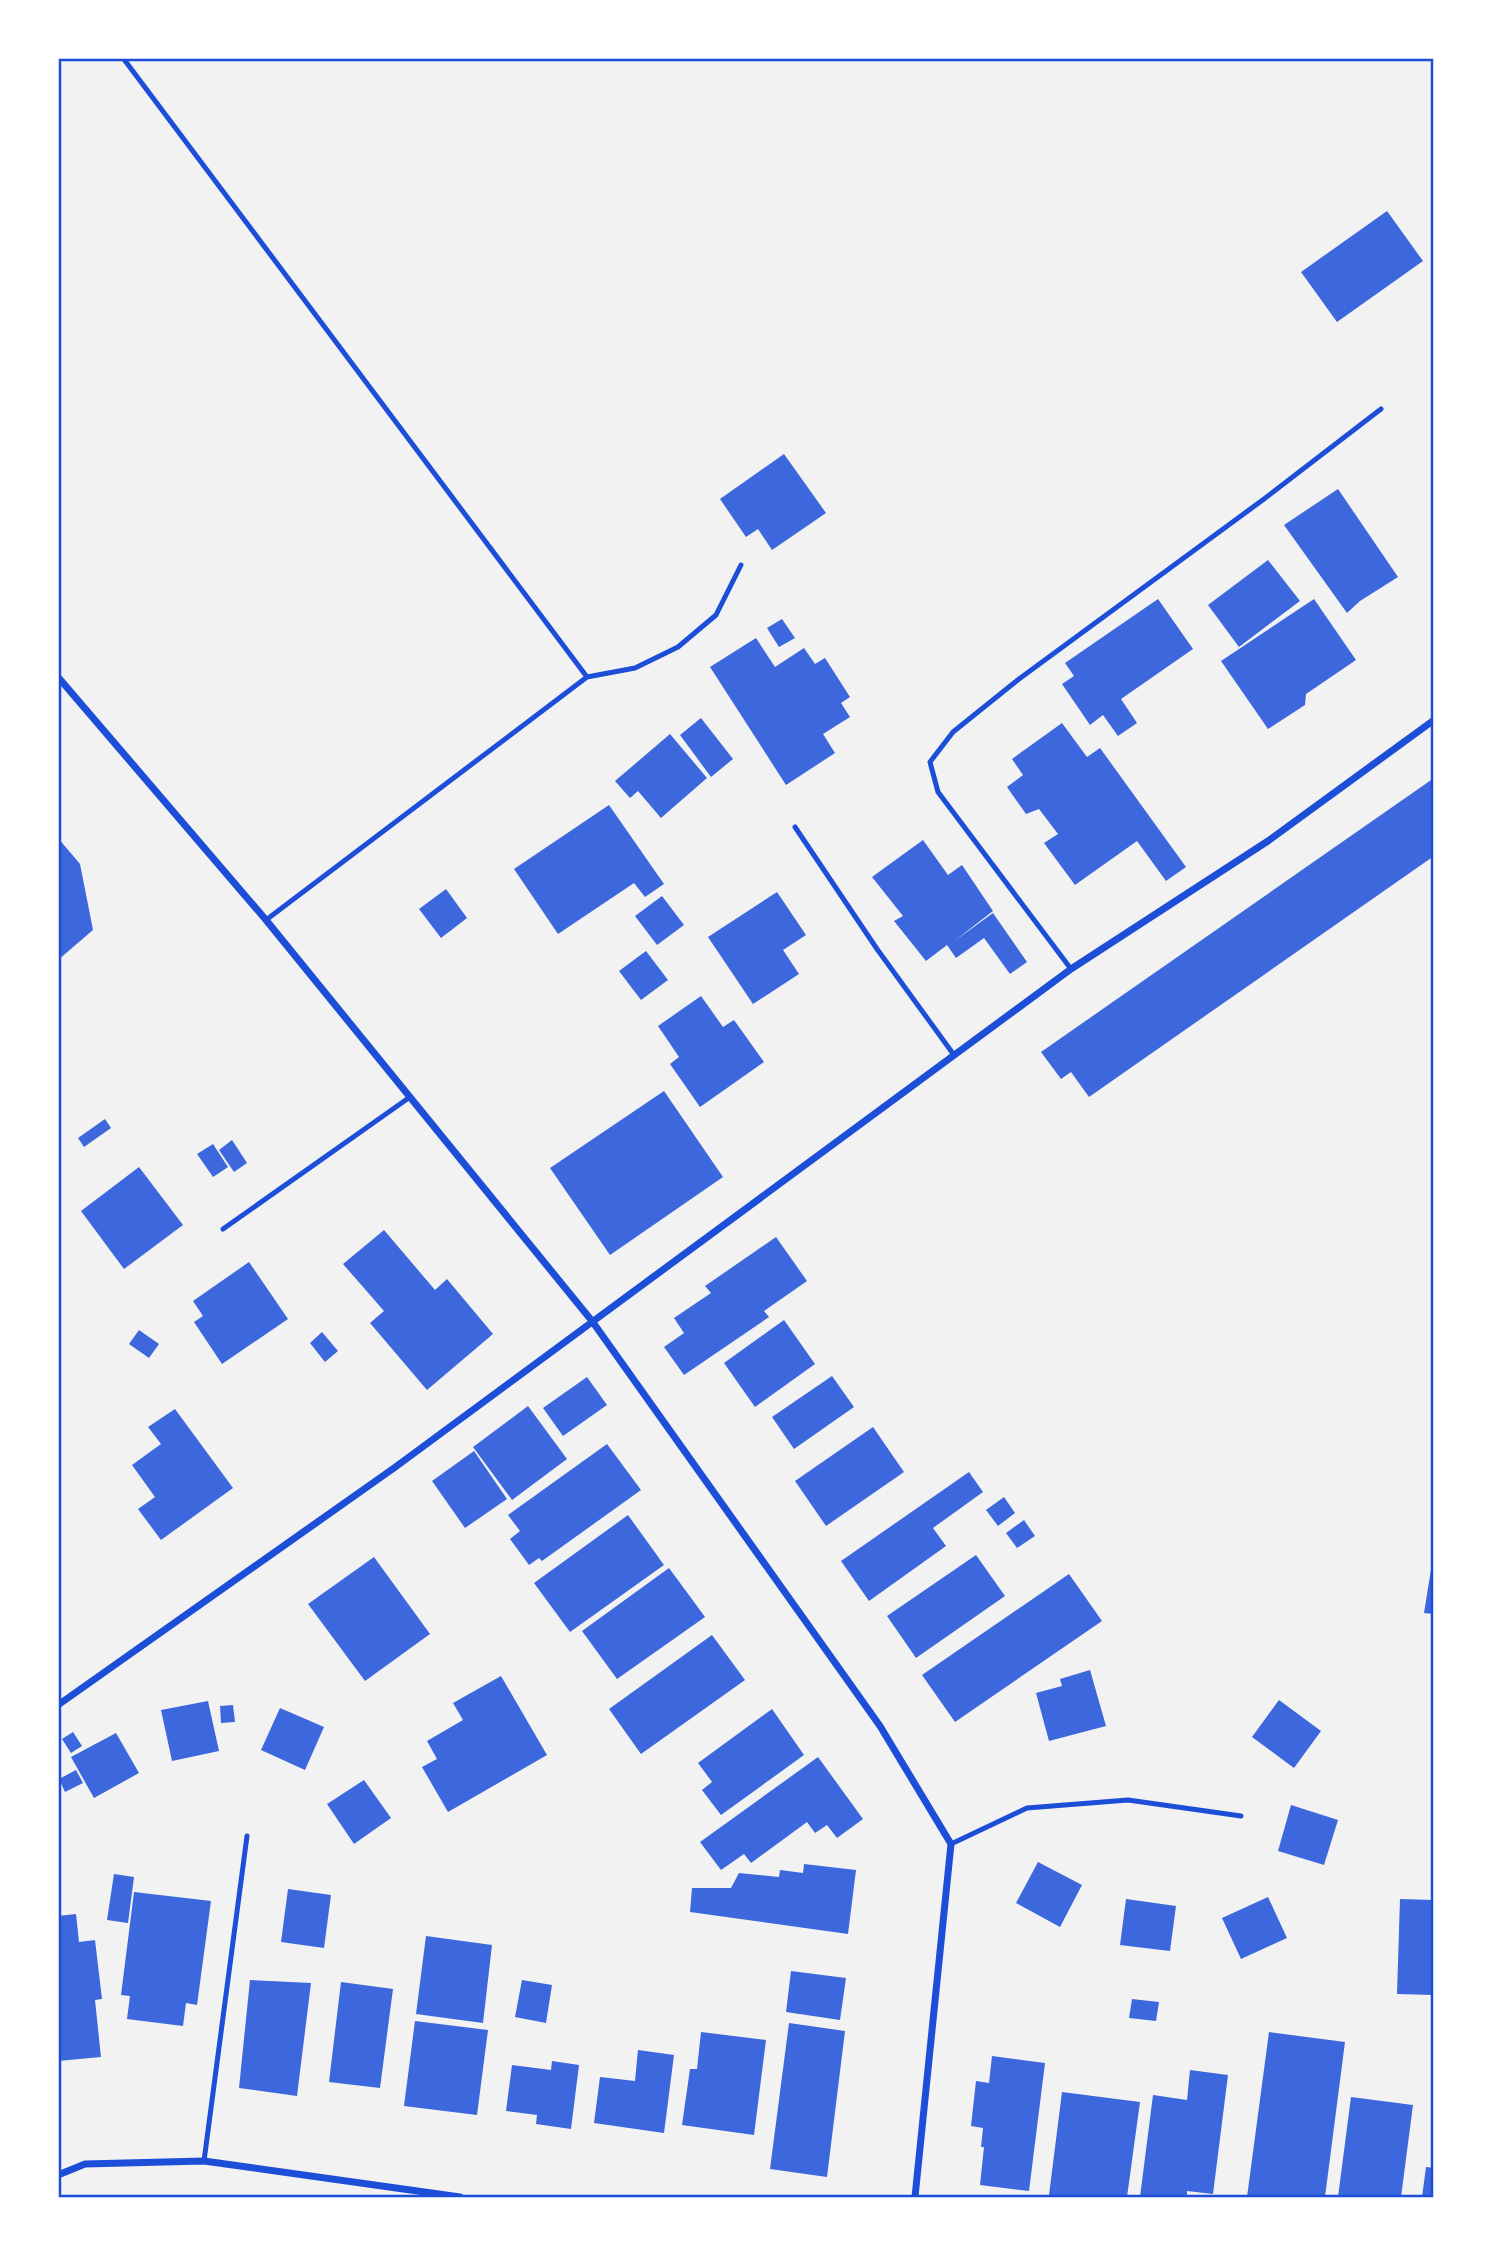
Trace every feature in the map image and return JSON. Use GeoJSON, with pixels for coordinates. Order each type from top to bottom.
{"type":"FeatureCollection","features":[{"type":"Feature","properties":{"kind":"street"},"geometry":{"type":"LineString","coordinates":[[58,677],[266,919],[592,1321],[880,1726],[951,1844],[915,2197]]}},
{"type":"Feature","properties":{"kind":"street"},"geometry":{"type":"LineString","coordinates":[[58,1705],[394,1468],[1071,969],[1268,841],[1434,720]]}},
{"type":"Feature","properties":{"kind":"street"},"geometry":{"type":"LineString","coordinates":[[58,2175],[85,2164],[204,2161],[460,2197]]}},
{"type":"Feature","properties":{"kind":"lane"},"geometry":{"type":"LineString","coordinates":[[123,58],[587,677]]}},
{"type":"Feature","properties":{"kind":"lane"},"geometry":{"type":"LineString","coordinates":[[1071,969],[938,792],[930,762],[953,732],[1019,679],[1264,499],[1381,409]]}},
{"type":"Feature","properties":{"kind":"lane"},"geometry":{"type":"LineString","coordinates":[[266,919],[587,677],[635,668],[678,647],[716,615],[741,565]]}},
{"type":"Feature","properties":{"kind":"lane"},"geometry":{"type":"LineString","coordinates":[[795,827],[877,949],[954,1055]]}},
{"type":"Feature","properties":{"kind":"lane"},"geometry":{"type":"LineString","coordinates":[[223,1229],[410,1097]]}},
{"type":"Feature","properties":{"kind":"lane"},"geometry":{"type":"LineString","coordinates":[[951,1844],[1027,1808],[1128,1800],[1241,1816]]}},
{"type":"Feature","properties":{"kind":"lane"},"geometry":{"type":"LineString","coordinates":[[204,2161],[247,1836]]}},
{"type":"Feature","properties":{"kind":"building"},"geometry":{"type":"Polygon","coordinates":[[[1387,211],[1423,261],[1337,322],[1301,272],[1387,211]]]}},
{"type":"Feature","properties":{"kind":"building"},"geometry":{"type":"Polygon","coordinates":[[[784,454],[826,513],[772,550],[758,529],[746,537],[720,499],[784,454]]]}},
{"type":"Feature","properties":{"kind":"building"},"geometry":{"type":"Polygon","coordinates":[[[1338,489],[1398,577],[1360,601],[1347,613],[1284,525],[1338,489]]]}},
{"type":"Feature","properties":{"kind":"building"},"geometry":{"type":"Polygon","coordinates":[[[1268,560],[1300,601],[1239,647],[1208,605],[1268,560]]]}},
{"type":"Feature","properties":{"kind":"building"},"geometry":{"type":"Polygon","coordinates":[[[1158,599],[1193,649],[1121,699],[1137,723],[1118,736],[1103,715],[1090,725],[1062,684],[1074,676],[1065,663],[1158,599]]]}},
{"type":"Feature","properties":{"kind":"building"},"geometry":{"type":"Polygon","coordinates":[[[1314,599],[1356,660],[1306,694],[1305,705],[1268,729],[1221,661],[1314,599]]]}},
{"type":"Feature","properties":{"kind":"building"},"geometry":{"type":"Polygon","coordinates":[[[782,619],[795,638],[779,647],[767,628],[782,619]]]}},
{"type":"Feature","properties":{"kind":"building"},"geometry":{"type":"Polygon","coordinates":[[[756,638],[775,667],[804,648],[815,664],[825,658],[850,697],[841,703],[850,717],[823,734],[835,753],[786,785],[710,667],[756,638]]]}},
{"type":"Feature","properties":{"kind":"building"},"geometry":{"type":"Polygon","coordinates":[[[701,718],[733,759],[711,777],[680,735],[701,718]]]}},
{"type":"Feature","properties":{"kind":"building"},"geometry":{"type":"Polygon","coordinates":[[[1062,723],[1087,757],[1100,748],[1186,867],[1166,881],[1137,841],[1075,885],[1044,843],[1058,834],[1039,809],[1026,814],[1007,787],[1023,775],[1012,759],[1062,723]]]}},
{"type":"Feature","properties":{"kind":"building"},"geometry":{"type":"Polygon","coordinates":[[[670,734],[707,778],[661,818],[638,791],[630,798],[615,781],[670,734]]]}},
{"type":"Feature","properties":{"kind":"building"},"geometry":{"type":"Polygon","coordinates":[[[1434,778],[1434,856],[1089,1097],[1071,1072],[1061,1079],[1041,1052],[1434,778]]]}},
{"type":"Feature","properties":{"kind":"building"},"geometry":{"type":"Polygon","coordinates":[[[609,805],[664,884],[645,897],[634,883],[558,934],[514,869],[609,805]]]}},
{"type":"Feature","properties":{"kind":"building"},"geometry":{"type":"Polygon","coordinates":[[[58,838],[80,864],[93,930],[58,960],[58,838]]]}},
{"type":"Feature","properties":{"kind":"building"},"geometry":{"type":"Polygon","coordinates":[[[923,840],[948,875],[962,865],[993,911],[953,942],[993,913],[1027,962],[1010,974],[984,938],[956,958],[947,945],[926,961],[894,921],[903,916],[872,877],[923,840]]]}},
{"type":"Feature","properties":{"kind":"building"},"geometry":{"type":"Polygon","coordinates":[[[446,889],[467,918],[441,938],[419,909],[446,889]]]}},
{"type":"Feature","properties":{"kind":"building"},"geometry":{"type":"Polygon","coordinates":[[[777,892],[806,935],[783,950],[799,974],[753,1004],[708,937],[777,892]]]}},
{"type":"Feature","properties":{"kind":"building"},"geometry":{"type":"Polygon","coordinates":[[[662,896],[684,925],[657,945],[635,916],[662,896]]]}},
{"type":"Feature","properties":{"kind":"building"},"geometry":{"type":"Polygon","coordinates":[[[646,951],[668,980],[641,1000],[619,971],[646,951]]]}},
{"type":"Feature","properties":{"kind":"building"},"geometry":{"type":"Polygon","coordinates":[[[701,996],[723,1027],[734,1020],[764,1062],[700,1107],[670,1064],[679,1057],[658,1026],[701,996]]]}},
{"type":"Feature","properties":{"kind":"building"},"geometry":{"type":"Polygon","coordinates":[[[664,1091],[723,1177],[610,1255],[550,1168],[664,1091]]]}},
{"type":"Feature","properties":{"kind":"building"},"geometry":{"type":"Polygon","coordinates":[[[105,1119],[111,1128],[84,1147],[78,1138],[105,1119]]]}},
{"type":"Feature","properties":{"kind":"building"},"geometry":{"type":"Polygon","coordinates":[[[232,1140],[247,1163],[234,1172],[219,1150],[232,1140]]]}},
{"type":"Feature","properties":{"kind":"building"},"geometry":{"type":"Polygon","coordinates":[[[213,1144],[228,1167],[213,1177],[197,1154],[213,1144]]]}},
{"type":"Feature","properties":{"kind":"building"},"geometry":{"type":"Polygon","coordinates":[[[139,1167],[183,1225],[124,1269],[81,1211],[139,1167]]]}},
{"type":"Feature","properties":{"kind":"building"},"geometry":{"type":"Polygon","coordinates":[[[384,1230],[435,1290],[447,1279],[493,1334],[427,1390],[370,1323],[384,1311],[343,1264],[384,1230]]]}},
{"type":"Feature","properties":{"kind":"building"},"geometry":{"type":"Polygon","coordinates":[[[776,1237],[807,1281],[764,1311],[769,1317],[684,1375],[664,1347],[684,1333],[674,1318],[711,1293],[705,1286],[776,1237]]]}},
{"type":"Feature","properties":{"kind":"building"},"geometry":{"type":"Polygon","coordinates":[[[249,1262],[288,1319],[222,1364],[194,1322],[203,1316],[193,1301],[249,1262]]]}},
{"type":"Feature","properties":{"kind":"building"},"geometry":{"type":"Polygon","coordinates":[[[784,1320],[815,1364],[755,1407],[724,1363],[784,1320]]]}},
{"type":"Feature","properties":{"kind":"building"},"geometry":{"type":"Polygon","coordinates":[[[139,1330],[159,1344],[149,1358],[129,1344],[139,1330]]]}},
{"type":"Feature","properties":{"kind":"building"},"geometry":{"type":"Polygon","coordinates":[[[322,1332],[338,1351],[325,1362],[310,1343],[322,1332]]]}},
{"type":"Feature","properties":{"kind":"building"},"geometry":{"type":"Polygon","coordinates":[[[832,1376],[854,1407],[794,1449],[772,1417],[832,1376]]]}},
{"type":"Feature","properties":{"kind":"building"},"geometry":{"type":"Polygon","coordinates":[[[587,1377],[607,1405],[563,1436],[543,1408],[587,1377]]]}},
{"type":"Feature","properties":{"kind":"building"},"geometry":{"type":"Polygon","coordinates":[[[528,1406],[567,1459],[512,1500],[473,1447],[528,1406]]]}},
{"type":"Feature","properties":{"kind":"building"},"geometry":{"type":"Polygon","coordinates":[[[175,1409],[233,1488],[161,1540],[138,1509],[155,1497],[132,1465],[161,1444],[148,1427],[175,1409]]]}},
{"type":"Feature","properties":{"kind":"building"},"geometry":{"type":"Polygon","coordinates":[[[873,1427],[904,1472],[826,1526],[795,1481],[873,1427]]]}},
{"type":"Feature","properties":{"kind":"building"},"geometry":{"type":"Polygon","coordinates":[[[607,1444],[641,1490],[542,1561],[539,1558],[529,1565],[510,1539],[520,1531],[508,1515],[607,1444]]]}},
{"type":"Feature","properties":{"kind":"building"},"geometry":{"type":"Polygon","coordinates":[[[474,1451],[507,1499],[465,1528],[432,1481],[474,1451]]]}},
{"type":"Feature","properties":{"kind":"building"},"geometry":{"type":"Polygon","coordinates":[[[969,1472],[983,1492],[933,1528],[946,1546],[869,1601],[841,1561],[969,1472]]]}},
{"type":"Feature","properties":{"kind":"building"},"geometry":{"type":"Polygon","coordinates":[[[1004,1497],[1015,1513],[998,1526],[986,1510],[1004,1497]]]}},
{"type":"Feature","properties":{"kind":"building"},"geometry":{"type":"Polygon","coordinates":[[[628,1515],[664,1565],[570,1632],[534,1583],[628,1515]]]}},
{"type":"Feature","properties":{"kind":"building"},"geometry":{"type":"Polygon","coordinates":[[[1024,1520],[1035,1536],[1017,1548],[1006,1533],[1024,1520]]]}},
{"type":"Feature","properties":{"kind":"building"},"geometry":{"type":"Polygon","coordinates":[[[976,1555],[1005,1596],[916,1658],[887,1616],[976,1555]]]}},
{"type":"Feature","properties":{"kind":"building"},"geometry":{"type":"Polygon","coordinates":[[[374,1557],[430,1634],[365,1681],[308,1604],[374,1557]]]}},
{"type":"Feature","properties":{"kind":"building"},"geometry":{"type":"Polygon","coordinates":[[[1434,1557],[1434,1614],[1424,1613],[1434,1557]]]}},
{"type":"Feature","properties":{"kind":"building"},"geometry":{"type":"Polygon","coordinates":[[[669,1568],[705,1617],[617,1679],[582,1631],[669,1568]]]}},
{"type":"Feature","properties":{"kind":"building"},"geometry":{"type":"Polygon","coordinates":[[[1069,1574],[1102,1621],[955,1722],[922,1675],[1069,1574]]]}},
{"type":"Feature","properties":{"kind":"building"},"geometry":{"type":"Polygon","coordinates":[[[712,1635],[745,1680],[641,1754],[609,1709],[712,1635]]]}},
{"type":"Feature","properties":{"kind":"building"},"geometry":{"type":"Polygon","coordinates":[[[1090,1670],[1106,1726],[1049,1741],[1036,1693],[1062,1686],[1060,1679],[1090,1670]]]}},
{"type":"Feature","properties":{"kind":"building"},"geometry":{"type":"Polygon","coordinates":[[[501,1676],[547,1755],[448,1812],[422,1767],[437,1759],[427,1741],[463,1720],[453,1703],[501,1676]]]}},
{"type":"Feature","properties":{"kind":"building"},"geometry":{"type":"Polygon","coordinates":[[[1279,1700],[1321,1731],[1294,1768],[1252,1737],[1279,1700]]]}},
{"type":"Feature","properties":{"kind":"building"},"geometry":{"type":"Polygon","coordinates":[[[208,1701],[219,1751],[172,1761],[161,1710],[208,1701]]]}},
{"type":"Feature","properties":{"kind":"building"},"geometry":{"type":"Polygon","coordinates":[[[233,1705],[235,1722],[221,1723],[220,1706],[233,1705]]]}},
{"type":"Feature","properties":{"kind":"building"},"geometry":{"type":"Polygon","coordinates":[[[280,1708],[324,1727],[305,1770],[261,1750],[280,1708]]]}},
{"type":"Feature","properties":{"kind":"building"},"geometry":{"type":"Polygon","coordinates":[[[772,1709],[804,1755],[721,1815],[702,1790],[712,1782],[698,1763],[772,1709]]]}},
{"type":"Feature","properties":{"kind":"building"},"geometry":{"type":"Polygon","coordinates":[[[73,1732],[82,1746],[71,1753],[62,1739],[73,1732]]]}},
{"type":"Feature","properties":{"kind":"building"},"geometry":{"type":"Polygon","coordinates":[[[116,1733],[139,1773],[94,1798],[71,1757],[116,1733]]]}},
{"type":"Feature","properties":{"kind":"building"},"geometry":{"type":"Polygon","coordinates":[[[818,1757],[863,1819],[837,1838],[827,1825],[815,1833],[807,1822],[751,1863],[744,1854],[721,1870],[700,1842],[818,1757]]]}},
{"type":"Feature","properties":{"kind":"building"},"geometry":{"type":"Polygon","coordinates":[[[76,1770],[83,1783],[65,1792],[59,1779],[76,1770]]]}},
{"type":"Feature","properties":{"kind":"building"},"geometry":{"type":"Polygon","coordinates":[[[364,1780],[391,1818],[354,1844],[327,1804],[364,1780]]]}},
{"type":"Feature","properties":{"kind":"building"},"geometry":{"type":"Polygon","coordinates":[[[1291,1805],[1338,1820],[1324,1865],[1278,1851],[1291,1805]]]}},
{"type":"Feature","properties":{"kind":"building"},"geometry":{"type":"Polygon","coordinates":[[[1038,1862],[1082,1885],[1060,1927],[1016,1903],[1038,1862]]]}},
{"type":"Feature","properties":{"kind":"building"},"geometry":{"type":"Polygon","coordinates":[[[804,1864],[856,1870],[848,1934],[690,1912],[692,1888],[731,1888],[739,1873],[779,1877],[780,1870],[803,1873],[804,1864]]]}},
{"type":"Feature","properties":{"kind":"building"},"geometry":{"type":"Polygon","coordinates":[[[114,1874],[134,1877],[128,1923],[107,1920],[114,1874]]]}},
{"type":"Feature","properties":{"kind":"building"},"geometry":{"type":"Polygon","coordinates":[[[288,1889],[331,1895],[324,1948],[281,1942],[288,1889]]]}},
{"type":"Feature","properties":{"kind":"building"},"geometry":{"type":"Polygon","coordinates":[[[134,1892],[211,1901],[197,2005],[186,2003],[183,2026],[127,2019],[130,1996],[121,1995],[134,1892]]]}},
{"type":"Feature","properties":{"kind":"building"},"geometry":{"type":"Polygon","coordinates":[[[1268,1897],[1287,1938],[1241,1959],[1222,1918],[1268,1897]]]}},
{"type":"Feature","properties":{"kind":"building"},"geometry":{"type":"Polygon","coordinates":[[[1126,1899],[1176,1906],[1170,1951],[1120,1945],[1126,1899]]]}},
{"type":"Feature","properties":{"kind":"building"},"geometry":{"type":"Polygon","coordinates":[[[1400,1899],[1434,1900],[1434,1995],[1397,1994],[1400,1899]]]}},
{"type":"Feature","properties":{"kind":"building"},"geometry":{"type":"Polygon","coordinates":[[[76,1914],[79,1942],[95,1940],[102,1999],[95,2000],[101,2057],[58,2061],[58,1916],[76,1914]]]}},
{"type":"Feature","properties":{"kind":"building"},"geometry":{"type":"Polygon","coordinates":[[[426,1936],[492,1945],[483,2023],[416,2014],[426,1936]]]}},
{"type":"Feature","properties":{"kind":"building"},"geometry":{"type":"Polygon","coordinates":[[[791,1971],[846,1978],[840,2020],[786,2012],[791,1971]]]}},
{"type":"Feature","properties":{"kind":"building"},"geometry":{"type":"Polygon","coordinates":[[[250,1980],[311,1983],[297,2096],[239,2088],[250,1980]]]}},
{"type":"Feature","properties":{"kind":"building"},"geometry":{"type":"Polygon","coordinates":[[[522,1980],[552,1985],[546,2023],[515,2017],[522,1980]]]}},
{"type":"Feature","properties":{"kind":"building"},"geometry":{"type":"Polygon","coordinates":[[[341,1982],[393,1989],[380,2088],[329,2082],[341,1982]]]}},
{"type":"Feature","properties":{"kind":"building"},"geometry":{"type":"Polygon","coordinates":[[[1132,1999],[1159,2002],[1156,2021],[1129,2018],[1132,1999]]]}},
{"type":"Feature","properties":{"kind":"building"},"geometry":{"type":"Polygon","coordinates":[[[415,2021],[488,2030],[477,2115],[404,2106],[415,2021]]]}},
{"type":"Feature","properties":{"kind":"building"},"geometry":{"type":"Polygon","coordinates":[[[789,2023],[845,2031],[827,2177],[770,2169],[789,2023]]]}},
{"type":"Feature","properties":{"kind":"building"},"geometry":{"type":"Polygon","coordinates":[[[701,2032],[766,2040],[754,2135],[682,2125],[690,2069],[697,2069],[701,2032]]]}},
{"type":"Feature","properties":{"kind":"building"},"geometry":{"type":"Polygon","coordinates":[[[1269,2032],[1345,2042],[1325,2197],[1247,2197],[1269,2032]]]}},
{"type":"Feature","properties":{"kind":"building"},"geometry":{"type":"Polygon","coordinates":[[[638,2050],[674,2055],[664,2133],[594,2123],[600,2077],[635,2081],[638,2050]]]}},
{"type":"Feature","properties":{"kind":"building"},"geometry":{"type":"Polygon","coordinates":[[[992,2056],[1045,2063],[1029,2191],[980,2185],[983,2128],[971,2126],[976,2081],[989,2083],[992,2056]]]}},
{"type":"Feature","properties":{"kind":"building"},"geometry":{"type":"Polygon","coordinates":[[[552,2061],[579,2065],[571,2129],[536,2124],[537,2115],[506,2111],[512,2065],[551,2070],[552,2061]]]}},
{"type":"Feature","properties":{"kind":"building"},"geometry":{"type":"Polygon","coordinates":[[[1190,2070],[1228,2075],[1213,2194],[1187,2191],[1187,2197],[1140,2197],[1153,2095],[1187,2100],[1190,2070]]]}},
{"type":"Feature","properties":{"kind":"building"},"geometry":{"type":"Polygon","coordinates":[[[1062,2092],[1140,2102],[1127,2197],[1049,2195],[1062,2092]]]}},
{"type":"Feature","properties":{"kind":"building"},"geometry":{"type":"Polygon","coordinates":[[[1351,2097],[1413,2105],[1401,2197],[1338,2197],[1351,2097]]]}},
{"type":"Feature","properties":{"kind":"building"},"geometry":{"type":"Polygon","coordinates":[[[1426,2167],[1434,2168],[1434,2197],[1422,2197],[1426,2167]]]}}]}
